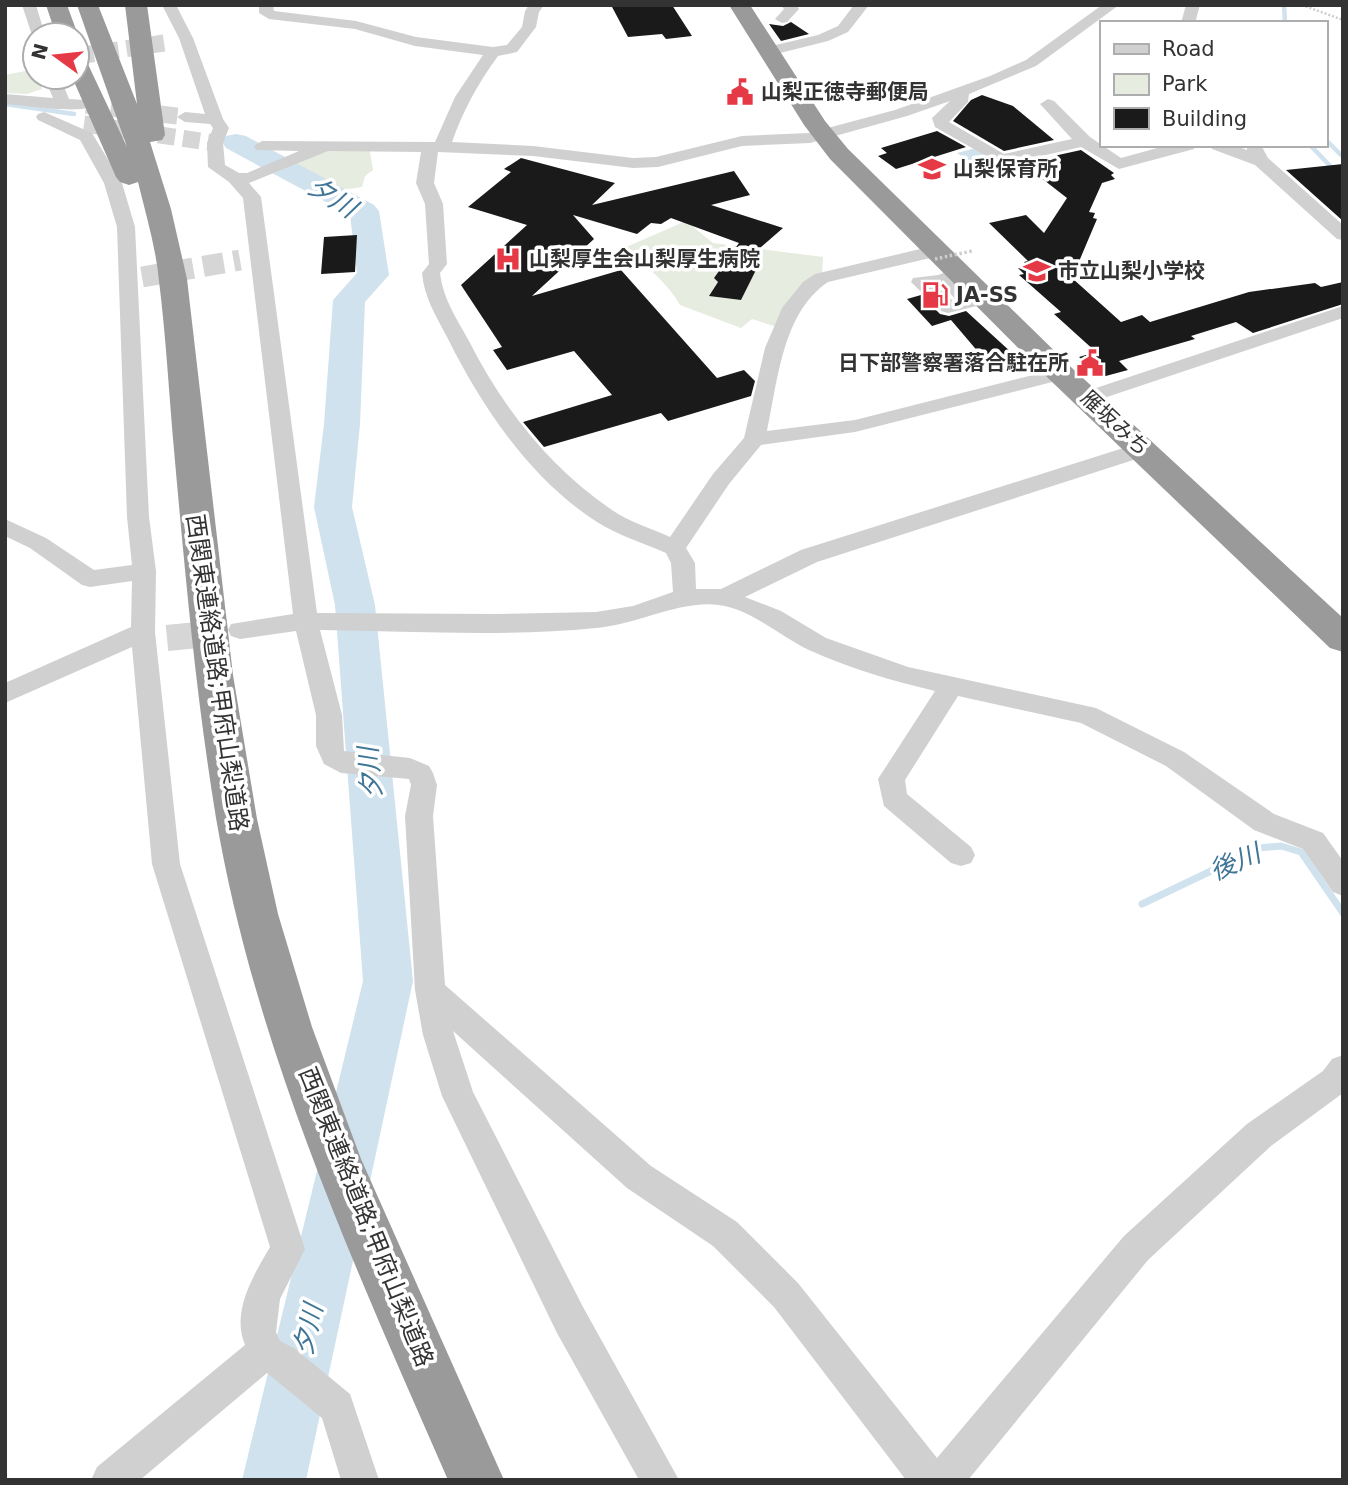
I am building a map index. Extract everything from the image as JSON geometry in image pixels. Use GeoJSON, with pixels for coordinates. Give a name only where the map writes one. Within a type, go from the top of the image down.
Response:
{"type":"FeatureCollection","features":[{"type":"Feature","properties":{"kind":"highway","name":"西関東連絡道路;甲府山梨道路"},"geometry":{"type":"LineString","coordinates":[[87,5],[142,151],[163,223],[173,279],[215,689],[235,821],[269,962],[322,1117],[384,1276],[476,1480]]}},
{"type":"Feature","properties":{"kind":"highway"},"geometry":{"type":"LineString","coordinates":[[136,5],[163,223]]}},
{"type":"Feature","properties":{"kind":"highway","name":"雁坂みち"},"geometry":{"type":"LineString","coordinates":[[739,5],[824,134],[848,163],[947,265],[971,301],[1088,397],[1343,639]]}},
{"type":"Feature","properties":{"kind":"highway"},"geometry":{"type":"LineString","coordinates":[[90,91],[147,217],[183,385]]}},
{"type":"Feature","properties":{"kind":"highway"},"geometry":{"type":"LineString","coordinates":[[429,1375],[498,1480]]}},
{"type":"Feature","properties":{"kind":"street"},"geometry":{"type":"LineString","coordinates":[[169,5],[217,130],[217,167],[235,178],[252,197],[250,258],[306,621],[329,715],[329,746],[333,757],[351,765],[395,766],[410,768],[419,773],[424,785],[419,816],[430,990],[438,1035],[458,1096],[570,1320],[660,1480]]}},
{"type":"Feature","properties":{"kind":"street"},"geometry":{"type":"LineString","coordinates":[[266,5],[264,10],[269,15],[356,25],[415,41],[494,52],[512,49],[529,27],[532,11],[537,5]]}},
{"type":"Feature","properties":{"kind":"street"},"geometry":{"type":"LineString","coordinates":[[768,51],[833,34],[843,29],[862,5]]}},
{"type":"Feature","properties":{"kind":"street"},"geometry":{"type":"LineString","coordinates":[[262,146],[436,147],[567,154],[633,163],[658,162],[689,152],[742,141],[810,138],[901,113],[1031,63],[1112,5]]}},
{"type":"Feature","properties":{"kind":"street"},"geometry":{"type":"LineString","coordinates":[[494,52],[458,102],[436,147],[425,183],[434,204],[438,264],[432,273],[433,292],[475,373],[523,443],[566,487],[606,517],[674,548],[682,563],[685,597]]}},
{"type":"Feature","properties":{"kind":"street"},"geometry":{"type":"LineString","coordinates":[[58,91],[64,105]]}},
{"type":"Feature","properties":{"kind":"street"},"geometry":{"type":"LineString","coordinates":[[960,91],[961,99],[940,118],[941,124],[1002,160],[1084,141]]}},
{"type":"Feature","properties":{"kind":"street"},"geometry":{"type":"LineString","coordinates":[[5,99],[86,105]]}},
{"type":"Feature","properties":{"kind":"street"},"geometry":{"type":"LineString","coordinates":[[1048,104],[1084,141],[1119,164],[1181,147]]}},
{"type":"Feature","properties":{"kind":"street"},"geometry":{"type":"LineString","coordinates":[[5,109],[84,124]]}},
{"type":"Feature","properties":{"kind":"street"},"geometry":{"type":"LineString","coordinates":[[44,117],[86,137],[113,183],[126,227],[135,278],[138,517],[151,637],[166,864],[288,1249],[268,1285],[259,1313],[258,1333],[267,1352],[337,1407],[360,1480]]}},
{"type":"Feature","properties":{"kind":"street"},"geometry":{"type":"LineString","coordinates":[[185,117],[217,130]]}},
{"type":"Feature","properties":{"kind":"street"},"geometry":{"type":"LineString","coordinates":[[235,178],[249,178],[326,146]]}},
{"type":"Feature","properties":{"kind":"street"},"geometry":{"type":"LineString","coordinates":[[1227,147],[1257,153],[1343,235]]}},
{"type":"Feature","properties":{"kind":"street"},"geometry":{"type":"LineString","coordinates":[[674,548],[721,479],[754,439],[775,348],[792,308],[810,286],[822,278],[947,265]]}},
{"type":"Feature","properties":{"kind":"street"},"geometry":{"type":"LineString","coordinates":[[947,265],[920,282],[948,307],[971,301]]}},
{"type":"Feature","properties":{"kind":"street"},"geometry":{"type":"LineString","coordinates":[[1088,397],[1343,312]]}},
{"type":"Feature","properties":{"kind":"street"},"geometry":{"type":"LineString","coordinates":[[754,439],[855,426],[1061,374]]}},
{"type":"Feature","properties":{"kind":"street"},"geometry":{"type":"LineString","coordinates":[[724,597],[809,556],[1144,449]]}},
{"type":"Feature","properties":{"kind":"street"},"geometry":{"type":"LineString","coordinates":[[5,526],[38,543],[90,579],[144,571]]}},
{"type":"Feature","properties":{"kind":"street"},"geometry":{"type":"LineString","coordinates":[[240,630],[306,621],[497,623],[596,620],[635,614],[685,597],[724,597],[772,617],[817,644],[905,675],[1087,715],[1164,753],[1264,822],[1313,841],[1343,884]]}},
{"type":"Feature","properties":{"kind":"street"},"geometry":{"type":"LineString","coordinates":[[5,694],[151,637]]}},
{"type":"Feature","properties":{"kind":"street"},"geometry":{"type":"LineString","coordinates":[[951,686],[891,779],[894,799],[961,855]]}},
{"type":"Feature","properties":{"kind":"street"},"geometry":{"type":"LineString","coordinates":[[430,990],[639,1177],[725,1234],[786,1295],[930,1480]]}},
{"type":"Feature","properties":{"kind":"street"},"geometry":{"type":"LineString","coordinates":[[943,1480],[1136,1248],[1259,1135],[1334,1081],[1343,1069]]}},
{"type":"Feature","properties":{"kind":"street"},"geometry":{"type":"LineString","coordinates":[[110,1480],[273,1357]]}},
{"type":"Feature","properties":{"kind":"path"},"geometry":{"type":"LineString","coordinates":[[1302,5],[1343,20]]}},
{"type":"Feature","properties":{"kind":"green space"},"geometry":{"type":"Polygon","coordinates":[[[21,72],[21,91],[36,91],[27,94],[5,93],[5,75],[21,72]]]}},
{"type":"Feature","properties":{"kind":"green space"},"geometry":{"type":"Polygon","coordinates":[[[326,146],[369,146],[373,170],[365,176],[362,187],[342,190],[292,161],[326,146]]]}},
{"type":"Feature","properties":{"kind":"green space"},"geometry":{"type":"Polygon","coordinates":[[[686,221],[713,243],[823,257],[822,278],[783,329],[752,319],[741,328],[680,305],[662,281],[624,248],[686,221]],[[724,264],[714,278],[719,279],[710,296],[741,300],[756,270],[724,264]]]}},
{"type":"Feature","properties":{"kind":"water"},"geometry":{"type":"Polygon","coordinates":[[[976,148],[1007,171],[993,176],[957,153],[976,148]]]}},
{"type":"Feature","properties":{"kind":"building"},"geometry":{"type":"Polygon","coordinates":[[[611,5],[672,5],[692,36],[666,39],[662,34],[628,37],[611,5]]]}},
{"type":"Feature","properties":{"kind":"building"},"geometry":{"type":"Polygon","coordinates":[[[791,22],[809,34],[781,41],[769,24],[783,26],[791,22]]]}},
{"type":"Feature","properties":{"kind":"building"},"geometry":{"type":"Polygon","coordinates":[[[982,95],[1013,106],[1054,140],[1004,151],[953,121],[971,100],[982,95]]]}},
{"type":"Feature","properties":{"kind":"building"},"geometry":{"type":"Polygon","coordinates":[[[937,131],[966,147],[896,169],[878,156],[887,153],[881,148],[937,131]]]}},
{"type":"Feature","properties":{"kind":"building"},"geometry":{"type":"Polygon","coordinates":[[[1081,150],[1114,173],[1111,175],[1115,179],[1102,183],[1089,212],[1095,213],[1093,218],[1097,219],[1072,278],[1121,322],[1142,315],[1150,322],[1249,292],[1315,283],[1321,287],[1343,282],[1343,304],[1253,333],[1236,322],[1191,336],[1195,339],[1119,361],[1128,370],[1102,377],[1079,357],[1096,352],[1054,314],[1061,312],[1019,275],[1024,274],[1018,268],[1028,266],[1024,262],[1028,261],[989,223],[1026,215],[1044,233],[1067,198],[1022,163],[1081,150]]]}},
{"type":"Feature","properties":{"kind":"building"},"geometry":{"type":"Polygon","coordinates":[[[521,158],[615,183],[592,205],[734,171],[750,195],[711,205],[783,228],[738,267],[756,270],[741,300],[709,296],[718,282],[714,278],[739,243],[671,218],[661,224],[651,223],[637,234],[573,215],[594,239],[532,296],[621,270],[717,378],[744,370],[755,381],[751,396],[668,421],[661,413],[544,447],[523,422],[612,395],[574,351],[507,370],[493,350],[502,347],[461,285],[527,225],[468,207],[511,172],[504,169],[521,158]]]}},
{"type":"Feature","properties":{"kind":"building"},"geometry":{"type":"Polygon","coordinates":[[[1343,164],[1343,221],[1286,170],[1343,164]]]}},
{"type":"Feature","properties":{"kind":"building"},"geometry":{"type":"Polygon","coordinates":[[[357,235],[355,272],[321,274],[324,237],[357,235]]]}},
{"type":"Feature","properties":{"kind":"building"},"geometry":{"type":"Polygon","coordinates":[[[921,295],[940,314],[949,316],[966,311],[1025,365],[997,374],[951,320],[932,326],[907,299],[921,295]]]}},
{"type":"Feature","properties":{"kind":"waterway"},"geometry":{"type":"LineString","coordinates":[[1284,5],[1285,21]]}},
{"type":"Feature","properties":{"kind":"waterway","name":"夕川"},"geometry":{"type":"LineString","coordinates":[[5,104],[74,114]]}},
{"type":"Feature","properties":{"kind":"waterway"},"geometry":{"type":"LineString","coordinates":[[1327,141],[1341,155]]}},
{"type":"Feature","properties":{"kind":"waterway","name":"夕川"},"geometry":{"type":"LineString","coordinates":[[236,142],[364,211],[373,275],[349,300],[342,424],[333,507],[355,605],[388,981],[274,1480]]}},
{"type":"Feature","properties":{"kind":"waterway"},"geometry":{"type":"LineString","coordinates":[[1312,147],[1334,170]]}},
{"type":"Feature","properties":{"kind":"waterway","name":"後川"},"geometry":{"type":"LineString","coordinates":[[1142,904],[1259,848],[1281,846],[1301,852],[1343,913]]}},
{"type":"Feature","properties":{"kind":"tunnel"},"geometry":{"type":"LineString","coordinates":[[91,54],[164,43]]}},
{"type":"Feature","properties":{"kind":"tunnel"},"geometry":{"type":"LineString","coordinates":[[86,105],[185,117]]}},
{"type":"Feature","properties":{"kind":"tunnel"},"geometry":{"type":"LineString","coordinates":[[84,124],[215,143]]}},
{"type":"Feature","properties":{"kind":"tunnel"},"geometry":{"type":"LineString","coordinates":[[142,277],[240,260]]}},
{"type":"Feature","properties":{"kind":"tunnel"},"geometry":{"type":"LineString","coordinates":[[167,638],[228,632]]}},
{"type":"Feature","properties":{"kind":"place","name":"山梨正徳寺郵便局"},"geometry":{"type":"Point","coordinates":[740,92]}},
{"type":"Feature","properties":{"kind":"place","name":"山梨保育所"},"geometry":{"type":"Point","coordinates":[932,169]}},
{"type":"Feature","properties":{"kind":"place","name":"山梨厚生会山梨厚生病院"},"geometry":{"type":"Point","coordinates":[508,259]}},
{"type":"Feature","properties":{"kind":"place","name":"市立山梨小学校"},"geometry":{"type":"Point","coordinates":[1037,271]}},
{"type":"Feature","properties":{"kind":"place","name":"JA-SS"},"geometry":{"type":"Point","coordinates":[935,295]}},
{"type":"Feature","properties":{"kind":"place","name":"日下部警察署落合駐在所"},"geometry":{"type":"Point","coordinates":[1090,363]}}]}
